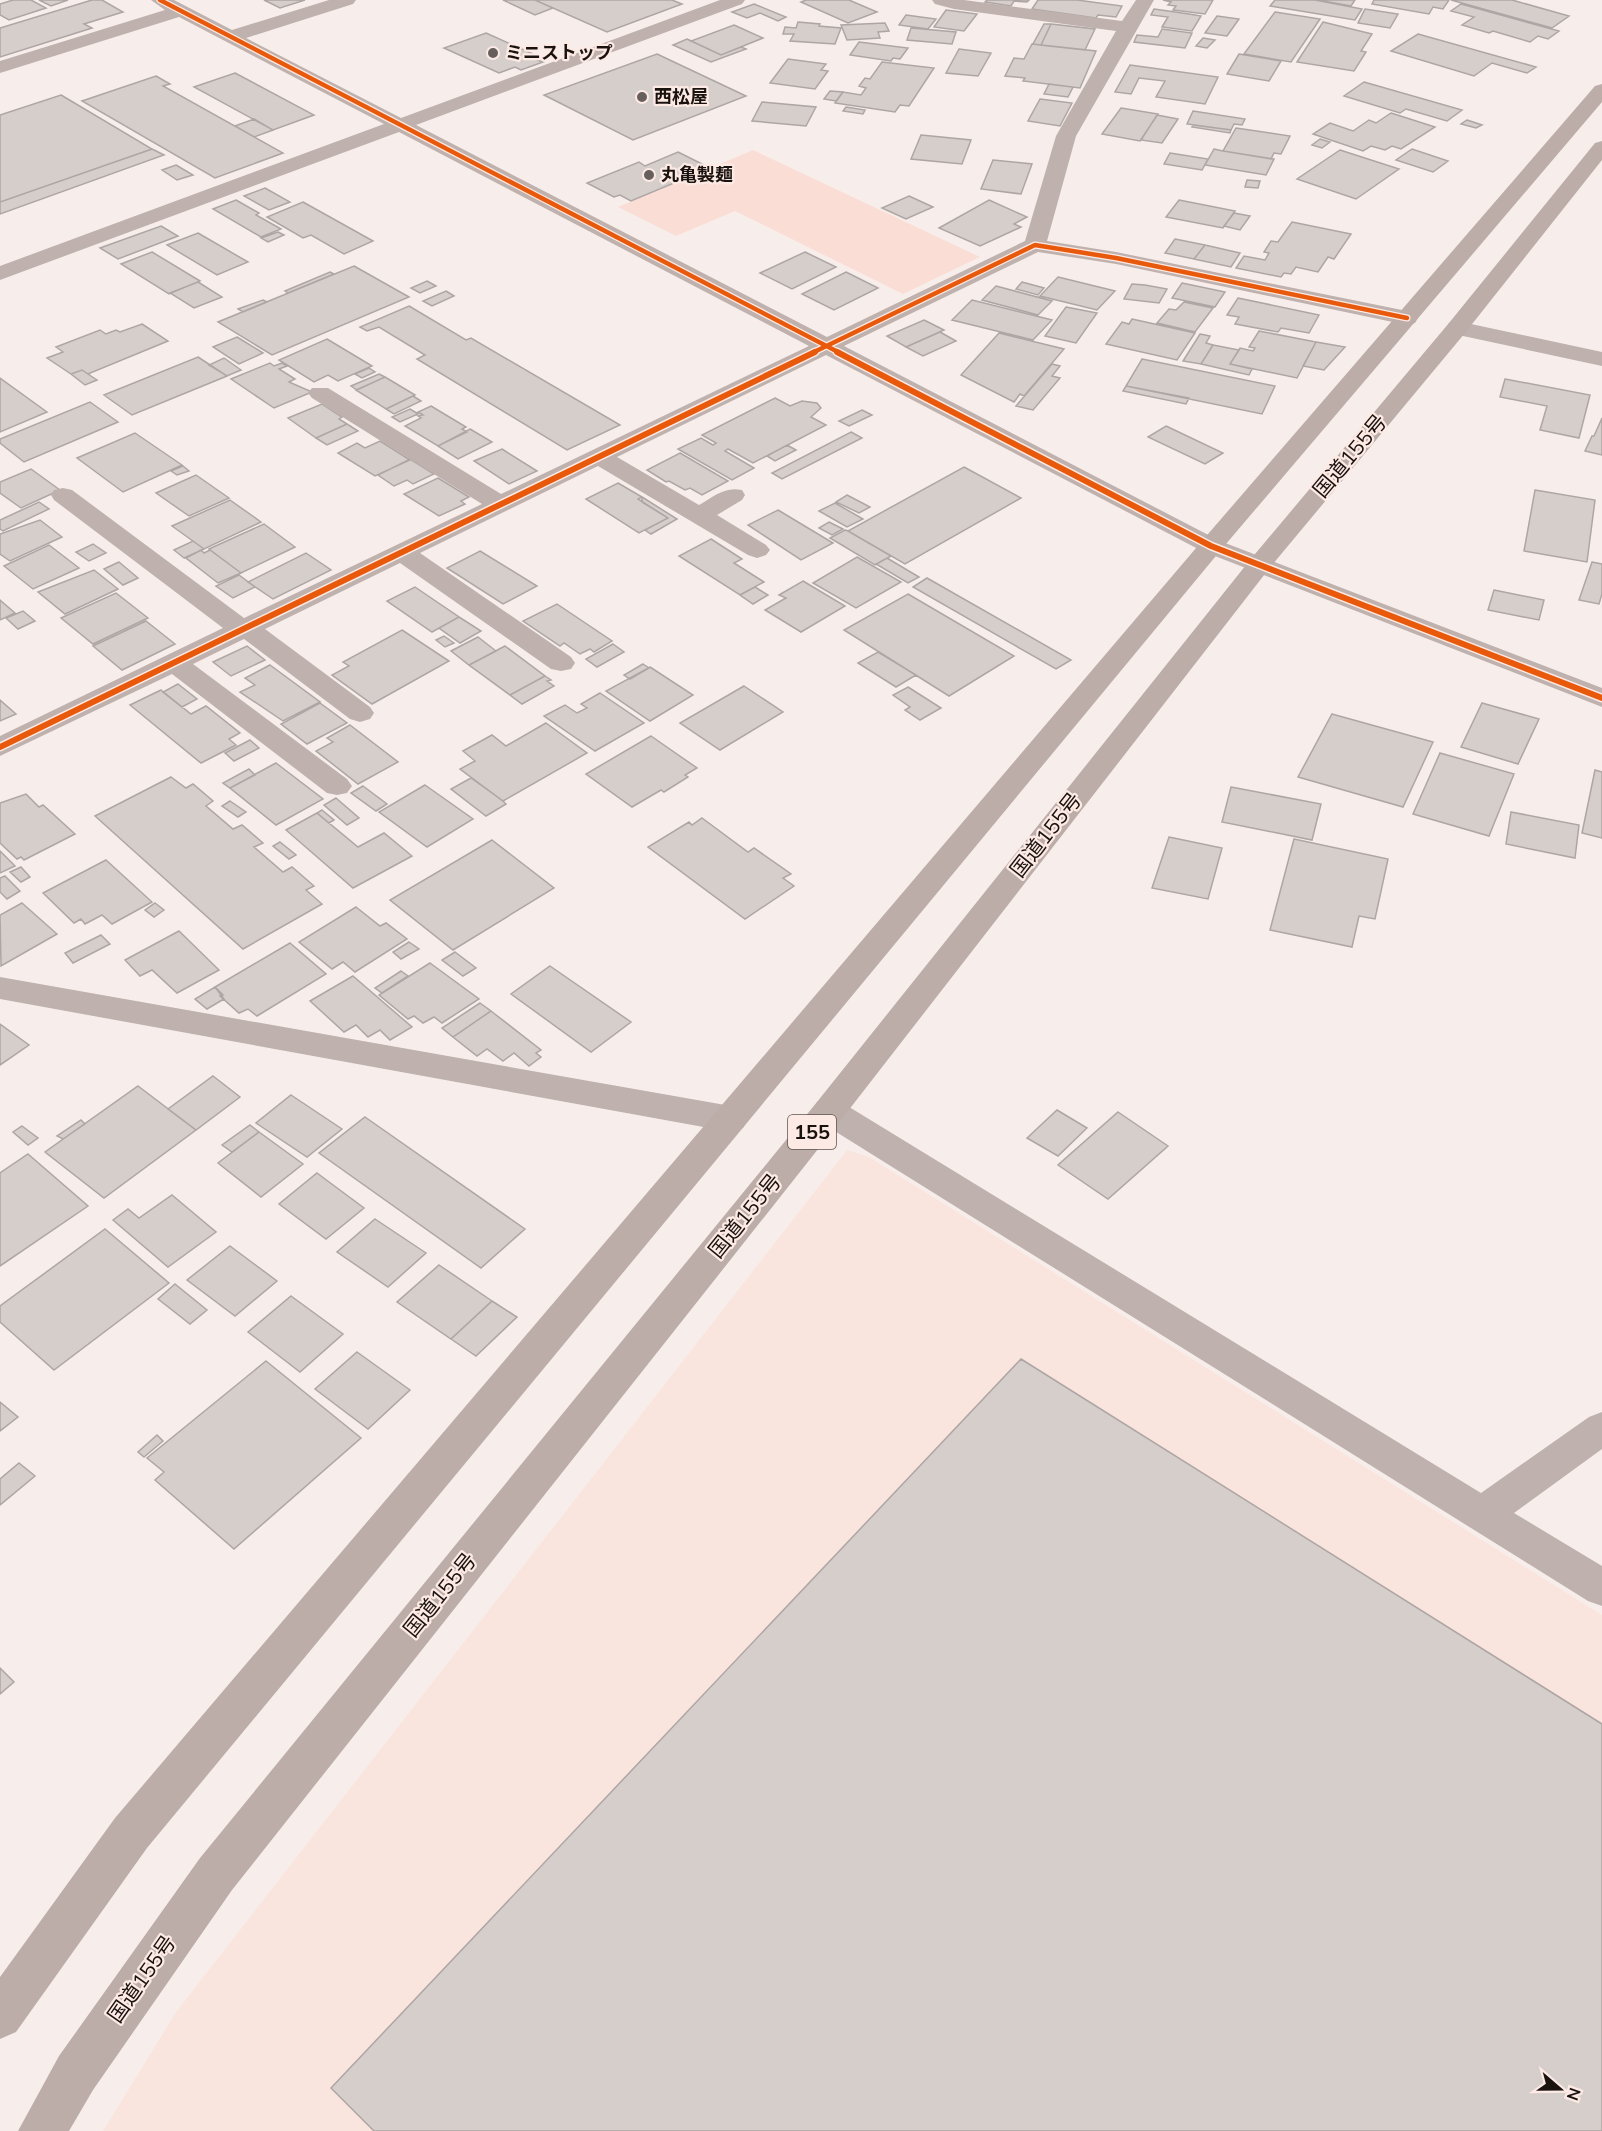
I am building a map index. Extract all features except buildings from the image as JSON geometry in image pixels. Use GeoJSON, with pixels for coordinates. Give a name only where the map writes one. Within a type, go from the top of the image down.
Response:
{"type":"FeatureCollection","features":[{"type":"Feature","properties":{"kind":"highway"},"geometry":{"type":"LineString","coordinates":[[0,2016],[131,1833],[1211,546],[1602,90]]}},
{"type":"Feature","properties":{"kind":"highway","name":"国道155号"},"geometry":{"type":"LineString","coordinates":[[42,2131],[75,2073],[216,1874],[829,1111],[1259,565],[1457,328],[1602,147]]}},
{"type":"Feature","properties":{"kind":"street"},"geometry":{"type":"LineString","coordinates":[[229,37],[347,0]]}},
{"type":"Feature","properties":{"kind":"street"},"geometry":{"type":"LineString","coordinates":[[0,273],[736,0]]}},
{"type":"Feature","properties":{"kind":"street"},"geometry":{"type":"LineString","coordinates":[[941,0],[954,4],[1127,27]]}},
{"type":"Feature","properties":{"kind":"street"},"geometry":{"type":"LineString","coordinates":[[1035,245],[1066,136],[1127,27],[1145,0]]}},
{"type":"Feature","properties":{"kind":"street"},"geometry":{"type":"LineString","coordinates":[[0,67],[170,5],[1211,546],[1600,693]]}},
{"type":"Feature","properties":{"kind":"street"},"geometry":{"type":"LineString","coordinates":[[0,747],[1035,245],[1116,258],[1407,318]]}},
{"type":"Feature","properties":{"kind":"street"},"geometry":{"type":"LineString","coordinates":[[1457,328],[1602,359]]}},
{"type":"Feature","properties":{"kind":"street"},"geometry":{"type":"LineString","coordinates":[[320,393],[501,505]]}},
{"type":"Feature","properties":{"kind":"street"},"geometry":{"type":"LineString","coordinates":[[600,457],[757,550]]}},
{"type":"Feature","properties":{"kind":"street"},"geometry":{"type":"LineString","coordinates":[[63,495],[360,713]]}},
{"type":"Feature","properties":{"kind":"street"},"geometry":{"type":"LineString","coordinates":[[698,516],[733,495]]}},
{"type":"Feature","properties":{"kind":"street"},"geometry":{"type":"LineString","coordinates":[[402,553],[561,663]]}},
{"type":"Feature","properties":{"kind":"street"},"geometry":{"type":"LineString","coordinates":[[175,663],[337,786]]}},
{"type":"Feature","properties":{"kind":"street"},"geometry":{"type":"LineString","coordinates":[[0,988],[731,1119]]}},
{"type":"Feature","properties":{"kind":"street"},"geometry":{"type":"LineString","coordinates":[[829,1111],[1602,1588]]}},
{"type":"Feature","properties":{"kind":"street"},"geometry":{"type":"LineString","coordinates":[[1482,1514],[1602,1428]]}},
{"type":"Feature","properties":{"kind":"shaded area"},"geometry":{"type":"Polygon","coordinates":[[[753,150],[980,257],[903,294],[735,211],[676,236],[618,207],[753,150]]]}},
{"type":"Feature","properties":{"kind":"shaded area"},"geometry":{"type":"Polygon","coordinates":[[[847,1150],[869,1157],[1602,1615],[1602,2131],[103,2131],[176,2012],[847,1150]]]}},
{"type":"Feature","properties":{"kind":"cycle path"},"geometry":{"type":"LineString","coordinates":[[160,0],[1211,546],[1602,698]]}},
{"type":"Feature","properties":{"kind":"cycle path"},"geometry":{"type":"LineString","coordinates":[[0,747],[1035,245],[1116,258],[1407,318]]}},
{"type":"Feature","properties":{"kind":"place","name":"ミニストップ"},"geometry":{"type":"Point","coordinates":[493,53]}},
{"type":"Feature","properties":{"kind":"place","name":"西松屋"},"geometry":{"type":"Point","coordinates":[642,97]}},
{"type":"Feature","properties":{"kind":"place","name":"丸亀製麺"},"geometry":{"type":"Point","coordinates":[649,175]}}]}
